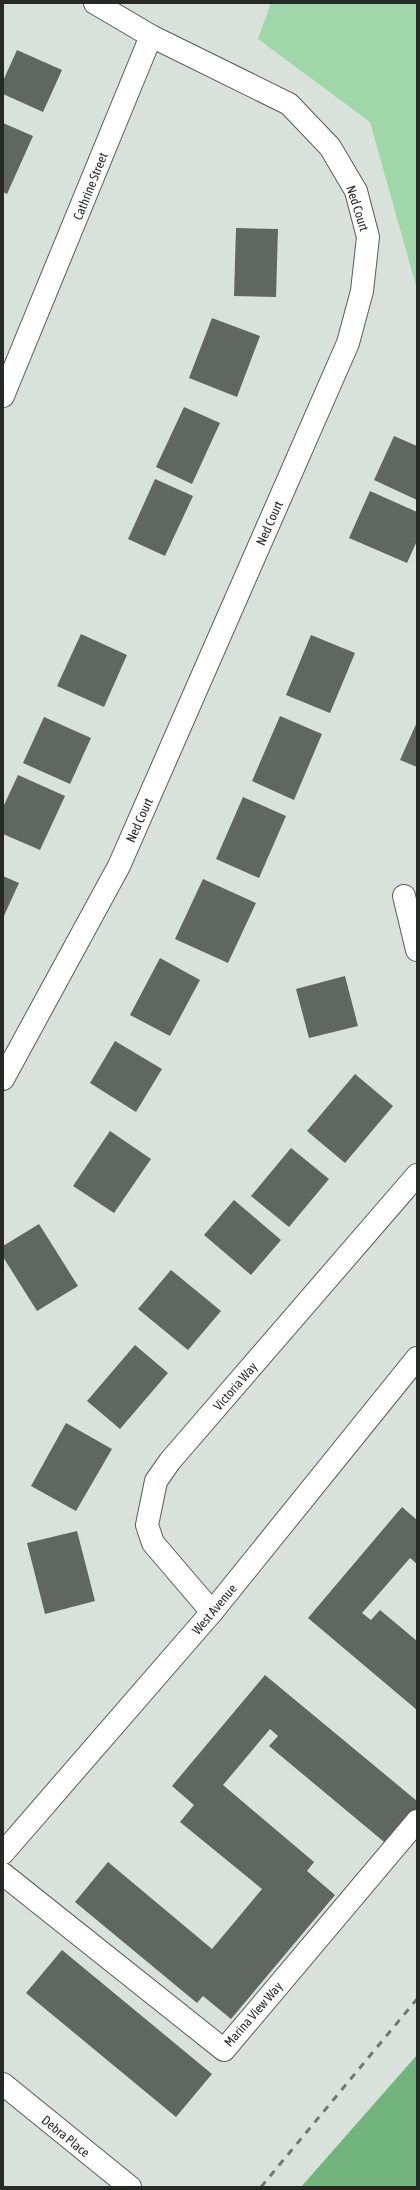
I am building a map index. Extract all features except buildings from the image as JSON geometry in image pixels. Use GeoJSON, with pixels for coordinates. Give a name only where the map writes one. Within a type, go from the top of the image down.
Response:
{"type":"FeatureCollection","features":[{"type":"Feature","properties":{"kind":"street"},"geometry":{"type":"LineString","coordinates":[[95,3],[151,36]]}},
{"type":"Feature","properties":{"kind":"street","name":"Cathrine Street"},"geometry":{"type":"LineString","coordinates":[[3,396],[151,36]]}},
{"type":"Feature","properties":{"kind":"street","name":"Ned Court"},"geometry":{"type":"LineString","coordinates":[[3,1079],[119,866],[348,343],[362,292],[368,237],[356,191],[330,146],[289,104],[151,36]]}},
{"type":"Feature","properties":{"kind":"street"},"geometry":{"type":"LineString","coordinates":[[404,896],[417,950]]}},
{"type":"Feature","properties":{"kind":"street","name":"Victoria Way"},"geometry":{"type":"LineString","coordinates":[[212,1612],[153,1543],[147,1525],[150,1504],[156,1481],[170,1461],[417,1175]]}},
{"type":"Feature","properties":{"kind":"street","name":"West Avenue"},"geometry":{"type":"LineString","coordinates":[[3,1853],[212,1612],[417,1358]]}},
{"type":"Feature","properties":{"kind":"street","name":"Marina View Way"},"geometry":{"type":"LineString","coordinates":[[3,1874],[224,2050],[417,1820]]}},
{"type":"Feature","properties":{"kind":"street","name":"Debra Place"},"geometry":{"type":"LineString","coordinates":[[3,2084],[130,2187]]}},
{"type":"Feature","properties":{"kind":"green space"},"geometry":{"type":"Polygon","coordinates":[[[271,3],[417,3],[417,289],[370,122],[258,39],[271,3]]]}},
{"type":"Feature","properties":{"kind":"green space"},"geometry":{"type":"Polygon","coordinates":[[[417,2055],[417,2187],[301,2187],[417,2055]]]}},
{"type":"Feature","properties":{"kind":"railway"},"geometry":{"type":"LineString","coordinates":[[261,2187],[417,1999]]}}]}
